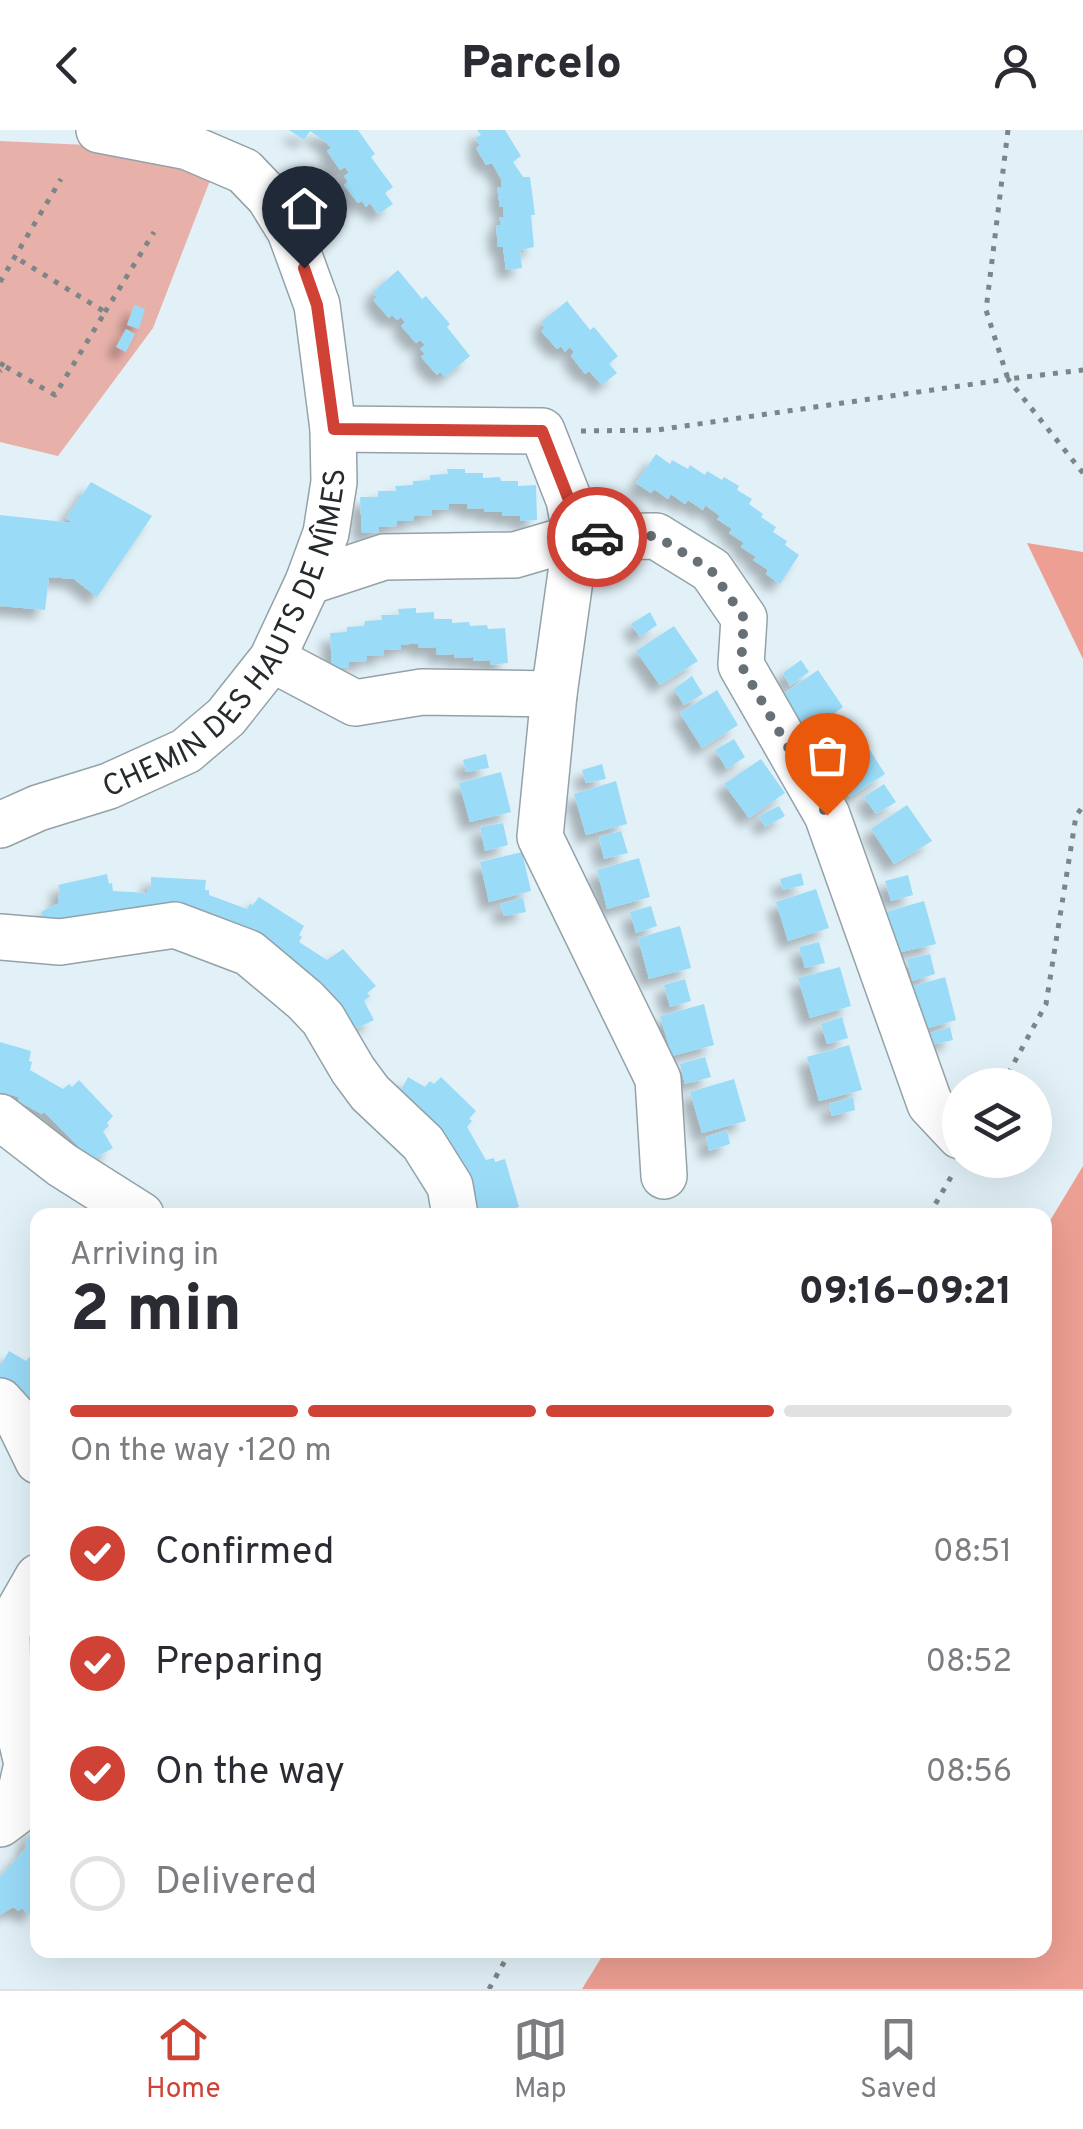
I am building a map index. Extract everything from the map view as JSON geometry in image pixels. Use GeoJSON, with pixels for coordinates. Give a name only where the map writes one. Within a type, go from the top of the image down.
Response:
{"type":"FeatureCollection","features":[{"type":"Feature","properties":{"kind":"street","name":"CHEMIN DES HAUTS DE NÎMES"},"geometry":{"type":"LineString","coordinates":[[0,826],[38,808],[109,786],[186,751],[226,717],[272,659],[308,582],[326,533],[334,482],[334,429],[317,305],[290,230],[269,197],[244,172],[191,138],[99,130]]}},
{"type":"Feature","properties":{"kind":"street"},"geometry":{"type":"LineString","coordinates":[[334,429],[542,431],[569,500],[576,537],[554,694],[540,837],[658,1078],[664,1176]]}},
{"type":"Feature","properties":{"kind":"street"},"geometry":{"type":"LineString","coordinates":[[308,582],[384,557],[516,555],[576,537],[656,536],[711,570],[744,618],[741,665],[827,815],[930,1104],[942,1117]]}},
{"type":"Feature","properties":{"kind":"street"},"geometry":{"type":"LineString","coordinates":[[272,659],[355,703],[422,692],[554,694]]}},
{"type":"Feature","properties":{"kind":"street"},"geometry":{"type":"LineString","coordinates":[[0,936],[60,942],[175,924],[249,953],[323,1018],[370,1092],[423,1143],[450,1186],[454,1208]]}},
{"type":"Feature","properties":{"kind":"street"},"geometry":{"type":"LineString","coordinates":[[0,1118],[62,1165],[130,1208]]}},
{"type":"Feature","properties":{"kind":"street"},"geometry":{"type":"LineString","coordinates":[[0,1401],[18,1422],[30,1445]]}},
{"type":"Feature","properties":{"kind":"street"},"geometry":{"type":"LineString","coordinates":[[0,1824],[16,1812],[26,1764],[8,1682],[7,1630],[30,1591]]}},
{"type":"Feature","properties":{"kind":"path"},"geometry":{"type":"LineString","coordinates":[[1008,130],[986,310],[1008,378],[1083,473]]}},
{"type":"Feature","properties":{"kind":"path"},"geometry":{"type":"LineString","coordinates":[[0,282],[61,179]]}},
{"type":"Feature","properties":{"kind":"path"},"geometry":{"type":"LineString","coordinates":[[2,367],[55,394],[154,232]]}},
{"type":"Feature","properties":{"kind":"path"},"geometry":{"type":"LineString","coordinates":[[15,256],[105,312]]}},
{"type":"Feature","properties":{"kind":"path"},"geometry":{"type":"LineString","coordinates":[[542,431],[657,430],[1083,370]]}},
{"type":"Feature","properties":{"kind":"path"},"geometry":{"type":"LineString","coordinates":[[1011,1068],[1046,1004],[1076,816],[1083,806]]}},
{"type":"Feature","properties":{"kind":"path"},"geometry":{"type":"LineString","coordinates":[[933,1208],[950,1178]]}},
{"type":"Feature","properties":{"kind":"path"},"geometry":{"type":"LineString","coordinates":[[489,1989],[506,1958]]}},
{"type":"Feature","properties":{"kind":"shaded area"},"geometry":{"type":"Polygon","coordinates":[[[0,141],[87,145],[211,178],[153,328],[58,456],[0,442],[0,141]]]}},
{"type":"Feature","properties":{"kind":"shaded area"},"geometry":{"type":"Polygon","coordinates":[[[1027,543],[1083,552],[1083,659],[1027,543]]]}},
{"type":"Feature","properties":{"kind":"shaded area"},"geometry":{"type":"Polygon","coordinates":[[[1083,1166],[1083,1989],[582,1989],[601,1958],[1052,1958],[1052,1217],[1083,1166]]]}},
{"type":"Feature","properties":{"kind":"building"},"geometry":{"type":"Polygon","coordinates":[[[289,130],[358,130],[375,154],[371,157],[393,187],[385,193],[393,204],[378,214],[370,203],[366,207],[362,201],[358,203],[344,185],[348,182],[344,176],[349,173],[345,167],[340,170],[327,151],[331,148],[327,143],[310,131],[304,140],[289,130]]]}},
{"type":"Feature","properties":{"kind":"building"},"geometry":{"type":"Polygon","coordinates":[[[477,130],[505,130],[521,156],[513,162],[523,177],[530,177],[534,247],[520,250],[522,268],[506,270],[503,247],[498,247],[496,225],[501,225],[499,217],[504,217],[497,187],[501,188],[501,179],[492,163],[486,165],[476,148],[480,145],[475,138],[481,135],[477,130]]]}},
{"type":"Feature","properties":{"kind":"building"},"geometry":{"type":"Polygon","coordinates":[[[398,270],[450,324],[447,327],[470,356],[445,377],[440,372],[437,375],[421,357],[425,354],[420,349],[425,345],[420,340],[416,343],[401,326],[405,322],[401,317],[389,318],[373,300],[377,297],[373,292],[398,270]]]}},
{"type":"Feature","properties":{"kind":"building"},"geometry":{"type":"Polygon","coordinates":[[[567,301],[618,356],[609,364],[617,373],[602,385],[589,371],[585,374],[571,356],[574,352],[570,347],[565,352],[561,346],[557,349],[541,331],[545,328],[541,322],[567,301]]]}},
{"type":"Feature","properties":{"kind":"building"},"geometry":{"type":"Polygon","coordinates":[[[134,305],[145,309],[139,329],[127,325],[134,305]]]}},
{"type":"Feature","properties":{"kind":"building"},"geometry":{"type":"Polygon","coordinates":[[[126,329],[135,334],[126,352],[116,347],[126,329]]]}},
{"type":"Feature","properties":{"kind":"building"},"geometry":{"type":"Polygon","coordinates":[[[656,454],[670,464],[672,460],[705,475],[707,471],[722,480],[724,477],[752,499],[749,504],[776,527],[773,532],[799,555],[780,584],[753,560],[756,557],[741,547],[744,543],[729,533],[732,529],[717,519],[720,516],[705,505],[703,510],[671,494],[668,499],[636,483],[656,454]]]}},
{"type":"Feature","properties":{"kind":"building"},"geometry":{"type":"Polygon","coordinates":[[[447,469],[518,481],[518,486],[536,485],[537,520],[520,521],[520,516],[449,504],[449,509],[432,510],[432,515],[414,516],[414,521],[397,521],[397,526],[362,533],[360,497],[378,497],[378,491],[396,491],[395,486],[448,474],[447,469]]]}},
{"type":"Feature","properties":{"kind":"building"},"geometry":{"type":"Polygon","coordinates":[[[91,482],[152,516],[97,597],[74,579],[49,577],[45,610],[0,606],[0,515],[73,523],[66,518],[91,482]]]}},
{"type":"Feature","properties":{"kind":"building"},"geometry":{"type":"Polygon","coordinates":[[[416,608],[416,613],[434,612],[434,619],[487,625],[488,629],[505,628],[508,663],[491,665],[490,660],[437,655],[436,647],[419,648],[418,643],[384,650],[384,656],[367,656],[366,661],[349,662],[349,667],[332,668],[330,633],[347,632],[347,627],[364,626],[365,621],[382,620],[381,615],[399,615],[398,609],[416,608]]]}},
{"type":"Feature","properties":{"kind":"building"},"geometry":{"type":"Polygon","coordinates":[[[650,612],[657,625],[640,637],[631,624],[650,612]]]}},
{"type":"Feature","properties":{"kind":"building"},"geometry":{"type":"Polygon","coordinates":[[[674,626],[698,661],[660,685],[636,651],[674,626]]]}},
{"type":"Feature","properties":{"kind":"building"},"geometry":{"type":"Polygon","coordinates":[[[801,660],[809,672],[790,686],[783,673],[801,660]]]}},
{"type":"Feature","properties":{"kind":"building"},"geometry":{"type":"Polygon","coordinates":[[[818,670],[843,707],[806,733],[782,695],[818,670]]]}},
{"type":"Feature","properties":{"kind":"building"},"geometry":{"type":"Polygon","coordinates":[[[692,676],[703,694],[684,705],[674,689],[692,676]]]}},
{"type":"Feature","properties":{"kind":"building"},"geometry":{"type":"Polygon","coordinates":[[[717,690],[738,725],[702,748],[680,713],[717,690]]]}},
{"type":"Feature","properties":{"kind":"building"},"geometry":{"type":"Polygon","coordinates":[[[841,720],[852,737],[833,750],[822,732],[841,720]]]}},
{"type":"Feature","properties":{"kind":"building"},"geometry":{"type":"Polygon","coordinates":[[[734,739],[745,757],[727,769],[715,750],[734,739]]]}},
{"type":"Feature","properties":{"kind":"building"},"geometry":{"type":"Polygon","coordinates":[[[863,739],[885,774],[850,797],[827,763],[863,739]]]}},
{"type":"Feature","properties":{"kind":"building"},"geometry":{"type":"Polygon","coordinates":[[[486,754],[489,768],[466,772],[463,760],[486,754]]]}},
{"type":"Feature","properties":{"kind":"building"},"geometry":{"type":"Polygon","coordinates":[[[761,759],[785,793],[749,818],[724,784],[761,759]]]}},
{"type":"Feature","properties":{"kind":"building"},"geometry":{"type":"Polygon","coordinates":[[[602,764],[606,779],[586,783],[582,770],[602,764]]]}},
{"type":"Feature","properties":{"kind":"building"},"geometry":{"type":"Polygon","coordinates":[[[501,772],[511,812],[470,822],[459,783],[501,772]]]}},
{"type":"Feature","properties":{"kind":"building"},"geometry":{"type":"Polygon","coordinates":[[[616,781],[627,824],[586,835],[574,794],[616,781]]]}},
{"type":"Feature","properties":{"kind":"building"},"geometry":{"type":"Polygon","coordinates":[[[884,784],[896,802],[876,814],[864,797],[884,784]]]}},
{"type":"Feature","properties":{"kind":"building"},"geometry":{"type":"Polygon","coordinates":[[[907,805],[932,841],[894,864],[871,829],[907,805]]]}},
{"type":"Feature","properties":{"kind":"building"},"geometry":{"type":"Polygon","coordinates":[[[779,806],[785,816],[765,827],[759,816],[779,806]]]}},
{"type":"Feature","properties":{"kind":"building"},"geometry":{"type":"Polygon","coordinates":[[[503,823],[508,845],[485,851],[480,827],[503,823]]]}},
{"type":"Feature","properties":{"kind":"building"},"geometry":{"type":"Polygon","coordinates":[[[621,831],[628,853],[604,859],[599,837],[621,831]]]}},
{"type":"Feature","properties":{"kind":"building"},"geometry":{"type":"Polygon","coordinates":[[[522,852],[531,891],[489,902],[480,862],[522,852]]]}},
{"type":"Feature","properties":{"kind":"building"},"geometry":{"type":"Polygon","coordinates":[[[639,858],[650,897],[607,909],[597,870],[639,858]]]}},
{"type":"Feature","properties":{"kind":"building"},"geometry":{"type":"Polygon","coordinates":[[[801,873],[804,885],[783,890],[780,879],[801,873]]]}},
{"type":"Feature","properties":{"kind":"building"},"geometry":{"type":"Polygon","coordinates":[[[107,874],[113,891],[147,893],[151,877],[206,880],[209,895],[247,909],[259,897],[304,926],[299,942],[327,960],[343,949],[376,986],[364,1001],[374,1020],[345,1034],[235,930],[56,941],[41,912],[59,903],[58,885],[107,874]]]}},
{"type":"Feature","properties":{"kind":"building"},"geometry":{"type":"Polygon","coordinates":[[[908,875],[913,895],[891,901],[885,881],[908,875]]]}},
{"type":"Feature","properties":{"kind":"building"},"geometry":{"type":"Polygon","coordinates":[[[816,889],[829,928],[788,941],[776,902],[816,889]]]}},
{"type":"Feature","properties":{"kind":"building"},"geometry":{"type":"Polygon","coordinates":[[[523,898],[526,912],[504,916],[500,904],[523,898]]]}},
{"type":"Feature","properties":{"kind":"building"},"geometry":{"type":"Polygon","coordinates":[[[924,901],[936,944],[893,954],[882,913],[924,901]]]}},
{"type":"Feature","properties":{"kind":"building"},"geometry":{"type":"Polygon","coordinates":[[[651,906],[657,926],[636,933],[630,912],[651,906]]]}},
{"type":"Feature","properties":{"kind":"building"},"geometry":{"type":"Polygon","coordinates":[[[680,926],[691,968],[649,979],[638,938],[680,926]]]}},
{"type":"Feature","properties":{"kind":"building"},"geometry":{"type":"Polygon","coordinates":[[[819,942],[825,963],[805,968],[799,947],[819,942]]]}},
{"type":"Feature","properties":{"kind":"building"},"geometry":{"type":"Polygon","coordinates":[[[930,954],[935,974],[912,981],[907,959],[930,954]]]}},
{"type":"Feature","properties":{"kind":"building"},"geometry":{"type":"Polygon","coordinates":[[[840,967],[851,1006],[810,1018],[798,978],[840,967]]]}},
{"type":"Feature","properties":{"kind":"building"},"geometry":{"type":"Polygon","coordinates":[[[945,977],[956,1020],[915,1032],[903,989],[945,977]]]}},
{"type":"Feature","properties":{"kind":"building"},"geometry":{"type":"Polygon","coordinates":[[[685,979],[691,1001],[670,1007],[664,985],[685,979]]]}},
{"type":"Feature","properties":{"kind":"building"},"geometry":{"type":"Polygon","coordinates":[[[704,1004],[714,1045],[672,1056],[660,1016],[704,1004]]]}},
{"type":"Feature","properties":{"kind":"building"},"geometry":{"type":"Polygon","coordinates":[[[842,1017],[848,1038],[827,1044],[821,1024],[842,1017]]]}},
{"type":"Feature","properties":{"kind":"building"},"geometry":{"type":"Polygon","coordinates":[[[950,1027],[953,1040],[931,1045],[928,1034],[950,1027]]]}},
{"type":"Feature","properties":{"kind":"building"},"geometry":{"type":"Polygon","coordinates":[[[0,1042],[31,1051],[30,1070],[63,1089],[79,1080],[113,1116],[103,1131],[113,1148],[84,1164],[75,1154],[81,1149],[44,1112],[18,1101],[19,1097],[0,1092],[0,1042]]]}},
{"type":"Feature","properties":{"kind":"building"},"geometry":{"type":"Polygon","coordinates":[[[849,1045],[862,1090],[819,1101],[807,1057],[849,1045]]]}},
{"type":"Feature","properties":{"kind":"building"},"geometry":{"type":"Polygon","coordinates":[[[705,1057],[711,1077],[685,1084],[680,1064],[705,1057]]]}},
{"type":"Feature","properties":{"kind":"building"},"geometry":{"type":"Polygon","coordinates":[[[408,1077],[425,1087],[441,1077],[476,1111],[467,1127],[486,1160],[505,1159],[519,1207],[466,1208],[392,1106],[408,1077]]]}},
{"type":"Feature","properties":{"kind":"building"},"geometry":{"type":"Polygon","coordinates":[[[734,1079],[746,1121],[702,1133],[690,1092],[734,1079]]]}},
{"type":"Feature","properties":{"kind":"building"},"geometry":{"type":"Polygon","coordinates":[[[853,1097],[855,1110],[832,1116],[829,1104],[853,1097]]]}},
{"type":"Feature","properties":{"kind":"building"},"geometry":{"type":"Polygon","coordinates":[[[727,1130],[730,1144],[709,1151],[706,1137],[727,1130]]]}},
{"type":"Feature","properties":{"kind":"building"},"geometry":{"type":"Polygon","coordinates":[[[9,1351],[26,1361],[30,1356],[30,1410],[0,1391],[0,1366],[9,1351]]]}},
{"type":"Feature","properties":{"kind":"building"},"geometry":{"type":"Polygon","coordinates":[[[30,1834],[30,1914],[13,1907],[0,1915],[0,1877],[28,1846],[25,1844],[30,1834]]]}},
{"type":"Feature","properties":{"kind":"way so far"},"geometry":{"type":"LineString","coordinates":[[597,537],[656,536],[711,570],[744,618],[741,665],[827,815]]}},
{"type":"Feature","properties":{"kind":"route"},"geometry":{"type":"LineString","coordinates":[[304,268],[317,305],[334,429],[542,431],[569,500],[576,537],[597,537]]}}]}
